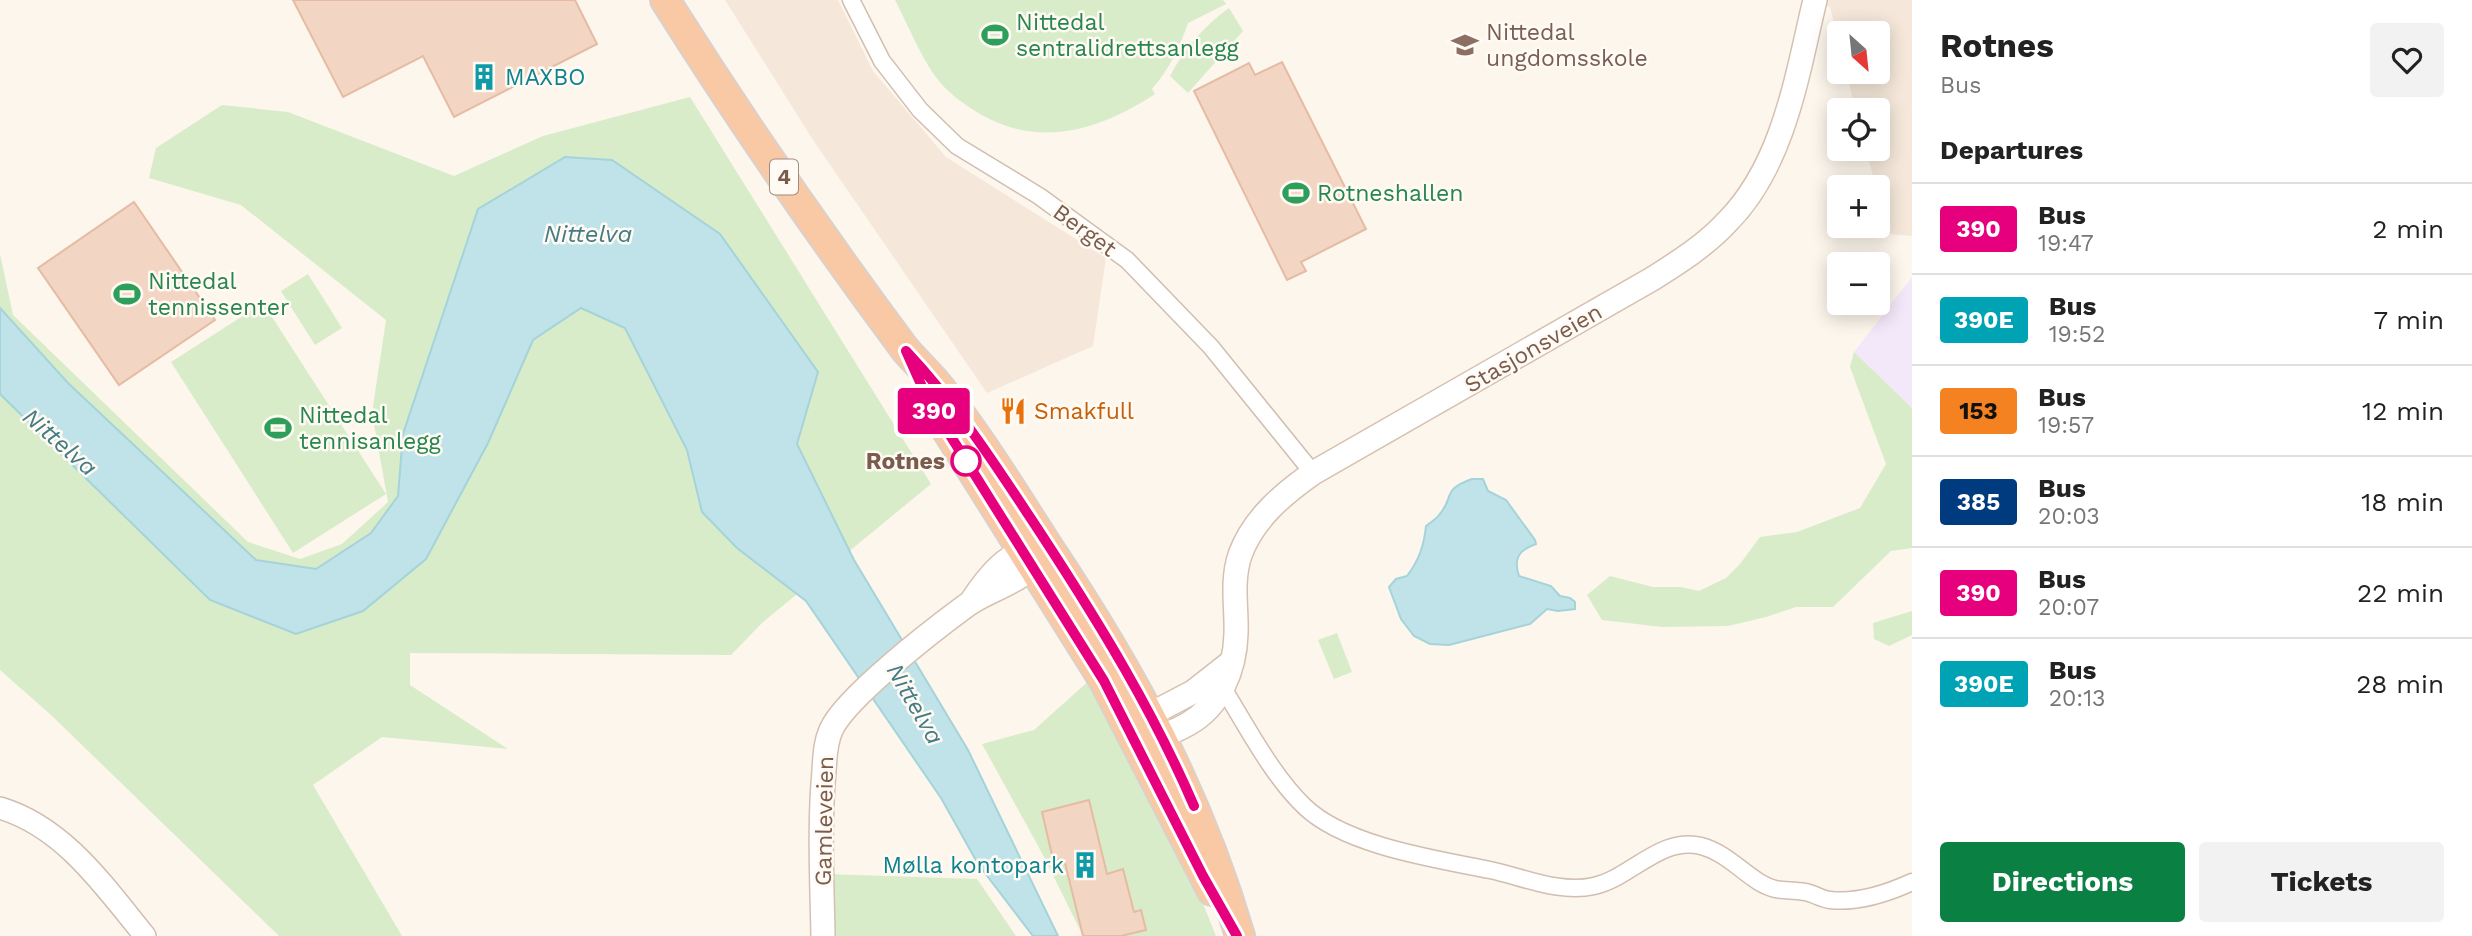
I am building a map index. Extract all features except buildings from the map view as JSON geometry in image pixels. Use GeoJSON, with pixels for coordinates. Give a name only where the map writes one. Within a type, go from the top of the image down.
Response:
{"type":"FeatureCollection","features":[{"type":"Feature","properties":{"kind":"highway","name":"4"},"geometry":{"type":"LineString","coordinates":[[665,0],[745,122],[906,351],[928,400],[1034,553],[1086,650],[1149,728],[1203,876],[1238,936]]}},
{"type":"Feature","properties":{"kind":"main road","name":"Stasjonsveien"},"geometry":{"type":"LineString","coordinates":[[1149,728],[1204,713],[1223,676],[1236,634],[1234,584],[1241,551],[1266,513],[1313,473],[1651,279],[1714,235],[1742,205],[1765,167],[1792,93],[1815,0]]}},
{"type":"Feature","properties":{"kind":"main road","name":"Gamleveien"},"geometry":{"type":"LineString","coordinates":[[823,936],[823,784],[827,743],[837,718],[926,638],[971,602],[988,575],[1034,553]]}},
{"type":"Feature","properties":{"kind":"street","name":"Berget"},"geometry":{"type":"LineString","coordinates":[[851,0],[882,61],[920,110],[957,146],[1039,196],[1127,260],[1211,348],[1313,473]]}},
{"type":"Feature","properties":{"kind":"street"},"geometry":{"type":"LineString","coordinates":[[1223,676],[1275,769],[1305,807],[1338,829],[1394,849],[1543,884],[1576,888],[1595,886],[1620,876],[1656,853],[1679,845],[1700,846],[1726,856],[1760,882],[1778,891],[1805,892],[1827,900],[1876,895],[1912,882]]}},
{"type":"Feature","properties":{"kind":"street"},"geometry":{"type":"LineString","coordinates":[[0,808],[25,816],[56,836],[89,868],[145,936]]}},
{"type":"Feature","properties":{"kind":"shaded area"},"geometry":{"type":"Polygon","coordinates":[[[725,0],[838,0],[873,71],[946,157],[1106,258],[1093,346],[987,393],[813,140],[725,0]]]}},
{"type":"Feature","properties":{"kind":"shaded area"},"geometry":{"type":"Polygon","coordinates":[[[1809,0],[1912,0],[1912,236],[1890,234],[1890,175],[1873,175],[1869,161],[1890,161],[1890,98],[1853,98],[1849,84],[1890,84],[1890,21],[1833,21],[1830,7],[1809,0]]]}},
{"type":"Feature","properties":{"kind":"shaded area"},"geometry":{"type":"Polygon","coordinates":[[[1912,277],[1912,408],[1854,352],[1883,315],[1890,315],[1890,305],[1912,277]]]}},
{"type":"Feature","properties":{"kind":"green space","name":"Nittedal sentralidrettsanlegg"},"geometry":{"type":"Polygon","coordinates":[[[895,0],[1223,0],[1226,4],[1188,23],[1173,58],[1152,89],[1155,94],[1114,117],[1093,125],[1049,132],[1026,131],[1003,125],[980,114],[950,93],[929,67],[895,0]]]}},
{"type":"Feature","properties":{"kind":"green space"},"geometry":{"type":"Polygon","coordinates":[[[1229,8],[1243,31],[1188,93],[1170,76],[1195,39],[1229,8]]]}},
{"type":"Feature","properties":{"kind":"green space"},"geometry":{"type":"Polygon","coordinates":[[[690,97],[931,484],[763,622],[731,655],[410,653],[410,685],[508,749],[382,737],[313,785],[402,936],[279,936],[51,715],[0,670],[0,254],[13,315],[248,542],[300,559],[342,544],[388,502],[372,413],[386,320],[241,205],[149,178],[156,148],[222,105],[288,112],[454,176],[543,136],[690,97]]]}},
{"type":"Feature","properties":{"kind":"green space"},"geometry":{"type":"Polygon","coordinates":[[[308,274],[342,328],[315,345],[281,291],[308,274]]]}},
{"type":"Feature","properties":{"kind":"green space","name":"Nittedal tennisanlegg"},"geometry":{"type":"Polygon","coordinates":[[[263,303],[386,494],[293,553],[171,362],[263,303]]]}},
{"type":"Feature","properties":{"kind":"green space"},"geometry":{"type":"Polygon","coordinates":[[[1854,352],[1912,408],[1912,548],[1891,551],[1833,607],[1796,607],[1728,626],[1662,627],[1602,620],[1587,595],[1610,576],[1653,587],[1681,587],[1699,591],[1726,578],[1760,537],[1797,532],[1860,508],[1886,464],[1850,367],[1854,352]]]}},
{"type":"Feature","properties":{"kind":"green space"},"geometry":{"type":"Polygon","coordinates":[[[1912,611],[1912,635],[1889,646],[1874,639],[1873,623],[1912,611]]]}},
{"type":"Feature","properties":{"kind":"green space"},"geometry":{"type":"Polygon","coordinates":[[[1337,633],[1352,672],[1334,679],[1318,640],[1337,633]]]}},
{"type":"Feature","properties":{"kind":"green space"},"geometry":{"type":"Polygon","coordinates":[[[1092,678],[1190,871],[1216,936],[1083,936],[1043,855],[982,744],[1034,730],[1092,678]]]}},
{"type":"Feature","properties":{"kind":"green space"},"geometry":{"type":"Polygon","coordinates":[[[826,874],[977,879],[1016,936],[827,936],[826,874]]]}},
{"type":"Feature","properties":{"kind":"water","name":"Nittelva"},"geometry":{"type":"Polygon","coordinates":[[[565,157],[612,160],[720,234],[818,372],[797,444],[854,560],[968,750],[1058,936],[1033,936],[978,864],[941,798],[806,601],[737,548],[702,512],[687,450],[625,328],[581,308],[533,340],[488,443],[426,559],[363,611],[296,634],[210,600],[0,394],[0,308],[68,383],[256,560],[316,569],[371,533],[398,496],[403,434],[478,209],[565,157]]]}},
{"type":"Feature","properties":{"kind":"water"},"geometry":{"type":"Polygon","coordinates":[[[1472,479],[1483,479],[1488,491],[1506,500],[1535,540],[1536,544],[1525,549],[1517,560],[1519,576],[1551,586],[1560,596],[1575,602],[1575,609],[1547,609],[1530,624],[1449,645],[1430,644],[1414,636],[1401,619],[1389,587],[1396,579],[1407,576],[1411,570],[1420,552],[1426,526],[1444,509],[1452,490],[1472,479]]]}},
{"type":"Feature","properties":{"kind":"bus line","name":"390"},"geometry":{"type":"LineString","coordinates":[[1194,806],[1139,690],[1068,574],[941,387],[906,351],[928,400],[1104,681],[1203,876],[1237,936]]}},
{"type":"Feature","properties":{"kind":"place","name":"Nittedal sentralidrettsanlegg"},"geometry":{"type":"Point","coordinates":[995,35]}},
{"type":"Feature","properties":{"kind":"place","name":"Nittedal ungdomsskole"},"geometry":{"type":"Point","coordinates":[1465,45]}},
{"type":"Feature","properties":{"kind":"place","name":"MAXBO"},"geometry":{"type":"Point","coordinates":[484,77]}},
{"type":"Feature","properties":{"kind":"place","name":"Rotneshallen"},"geometry":{"type":"Point","coordinates":[1296,193]}},
{"type":"Feature","properties":{"kind":"place","name":"Nittedal tennissenter"},"geometry":{"type":"Point","coordinates":[127,294]}},
{"type":"Feature","properties":{"kind":"place","name":"Smakfull"},"geometry":{"type":"Point","coordinates":[1013,411]}},
{"type":"Feature","properties":{"kind":"place","name":"Nittedal tennisanlegg"},"geometry":{"type":"Point","coordinates":[278,428]}},
{"type":"Feature","properties":{"kind":"place","name":"Rotnes"},"geometry":{"type":"Point","coordinates":[966,461]}},
{"type":"Feature","properties":{"kind":"place","name":"Mølla kontopark"},"geometry":{"type":"Point","coordinates":[1085,865]}}]}
